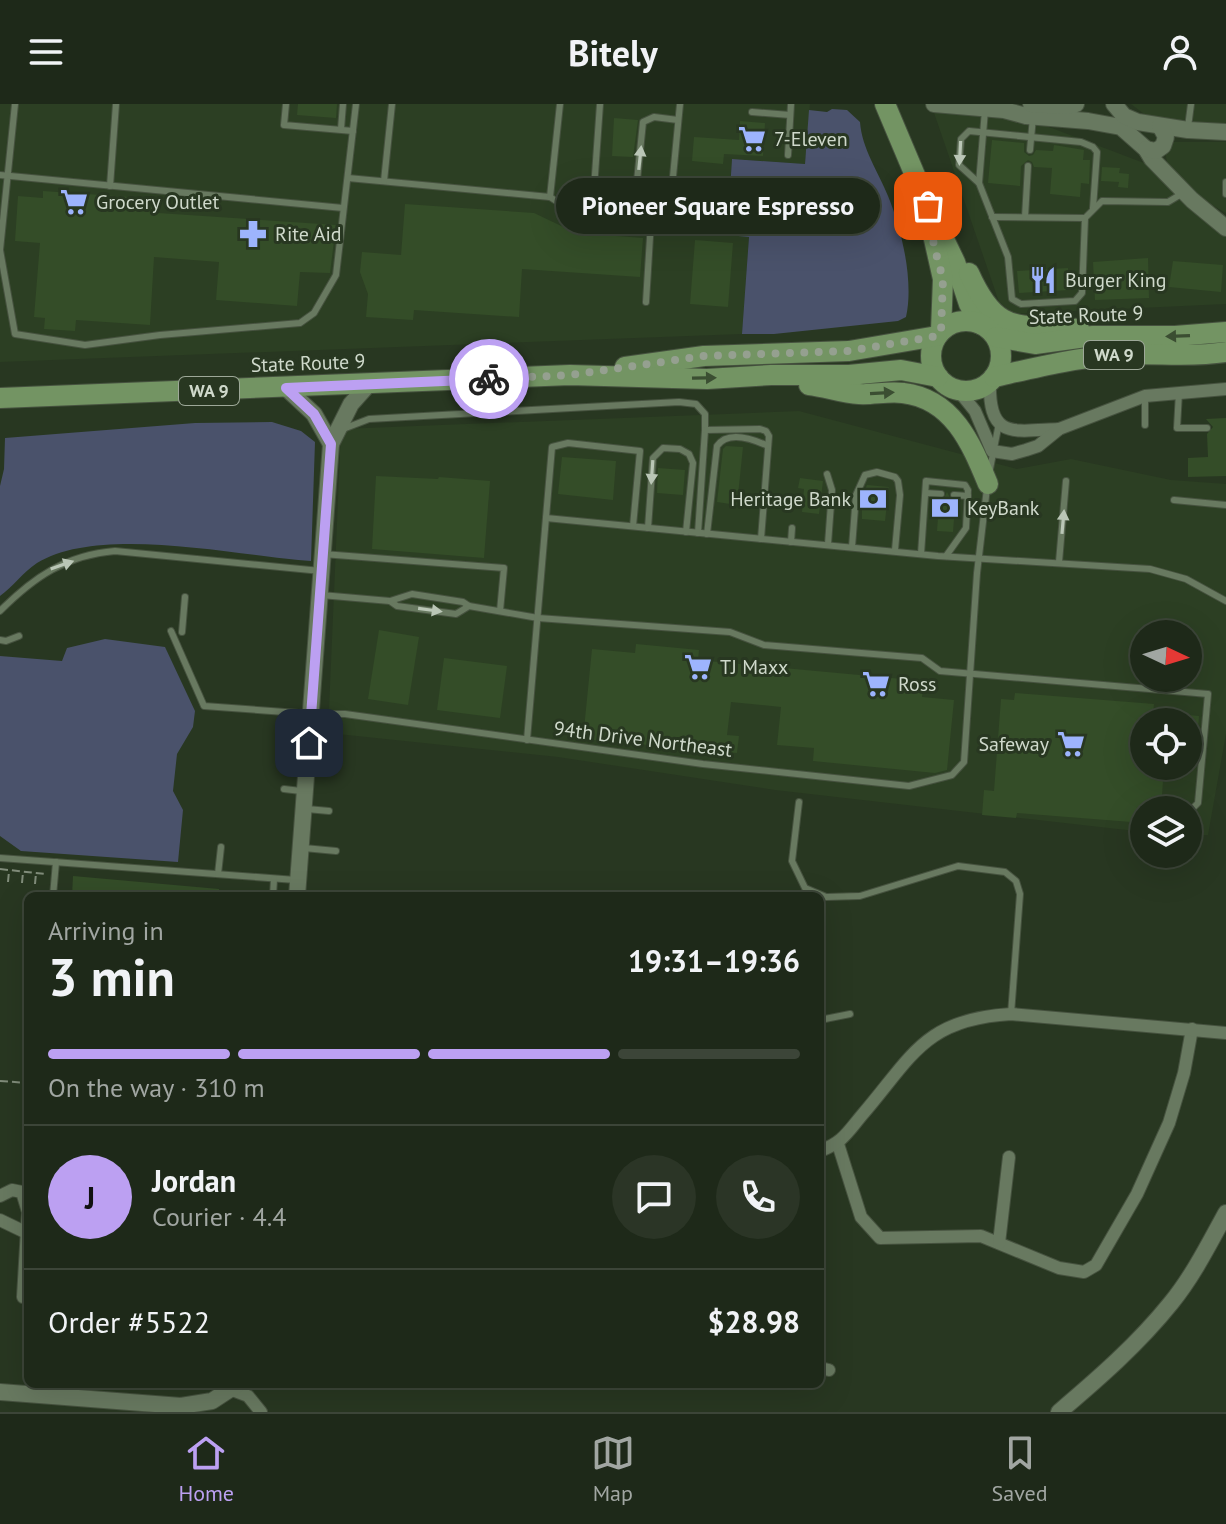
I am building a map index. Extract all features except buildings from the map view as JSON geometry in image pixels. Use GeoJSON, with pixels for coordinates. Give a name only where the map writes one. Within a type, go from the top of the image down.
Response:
{"type":"FeatureCollection","features":[{"type":"Feature","properties":{"kind":"main road"},"geometry":{"type":"LineString","coordinates":[[885,104],[955,262],[969,304],[1001,353],[998,370],[981,388],[958,390],[938,377],[931,357],[939,334],[943,279],[928,206]]}},
{"type":"Feature","properties":{"kind":"main road"},"geometry":{"type":"LineString","coordinates":[[928,206],[953,237],[977,289],[994,315],[1029,328],[1077,329],[1093,336]]}},
{"type":"Feature","properties":{"kind":"main road"},"geometry":{"type":"LineString","coordinates":[[939,334],[959,322],[988,330]]}},
{"type":"Feature","properties":{"kind":"main road","name":"State Route 9"},"geometry":{"type":"LineString","coordinates":[[988,330],[1035,344],[1093,336],[1175,336],[1226,332]]}},
{"type":"Feature","properties":{"kind":"main road","name":"State Route 9"},"geometry":{"type":"LineString","coordinates":[[570,375],[704,356],[849,351],[939,334]]}},
{"type":"Feature","properties":{"kind":"main road","name":"State Route 9"},"geometry":{"type":"LineString","coordinates":[[992,379],[1083,358],[1118,355],[1220,356]]}},
{"type":"Feature","properties":{"kind":"main road","name":"State Route 9"},"geometry":{"type":"LineString","coordinates":[[0,398],[570,375],[707,379],[849,375],[901,370],[938,377]]}},
{"type":"Feature","properties":{"kind":"main road"},"geometry":{"type":"LineString","coordinates":[[750,376],[857,394],[899,392],[922,397],[944,409],[959,425],[988,484]]}},
{"type":"Feature","properties":{"kind":"street"},"geometry":{"type":"LineString","coordinates":[[934,104],[1004,110],[1078,104],[1081,115],[1088,121]]}},
{"type":"Feature","properties":{"kind":"street"},"geometry":{"type":"LineString","coordinates":[[1114,104],[1158,142],[1165,171],[1226,228]]}},
{"type":"Feature","properties":{"kind":"street"},"geometry":{"type":"LineString","coordinates":[[1035,107],[1121,127],[1158,142],[1188,130],[1226,132]]}},
{"type":"Feature","properties":{"kind":"street"},"geometry":{"type":"LineString","coordinates":[[992,379],[990,408],[999,423],[1017,431],[1059,429]]}},
{"type":"Feature","properties":{"kind":"street"},"geometry":{"type":"LineString","coordinates":[[297,888],[331,444],[351,404],[368,385]]}},
{"type":"Feature","properties":{"kind":"street"},"geometry":{"type":"LineString","coordinates":[[286,388],[314,414],[331,444]]}},
{"type":"Feature","properties":{"kind":"street"},"geometry":{"type":"LineString","coordinates":[[958,390],[975,411],[992,451],[1012,454],[1038,446],[1059,429],[1145,396],[1226,389]]}},
{"type":"Feature","properties":{"kind":"street"},"geometry":{"type":"LineString","coordinates":[[824,1149],[838,1144],[903,1063],[930,1037],[962,1022],[989,1015],[1011,1014],[1226,1033]]}},
{"type":"Feature","properties":{"kind":"street"},"geometry":{"type":"LineString","coordinates":[[838,1144],[861,1217],[880,1238],[981,1236],[1059,1268],[1084,1272],[1096,1265],[1137,1194],[1169,1123],[1184,1073],[1192,1029]]}},
{"type":"Feature","properties":{"kind":"street"},"geometry":{"type":"LineString","coordinates":[[999,1243],[1009,1157]]}},
{"type":"Feature","properties":{"kind":"street"},"geometry":{"type":"LineString","coordinates":[[0,1196],[12,1190],[22,1192],[24,1199]]}},
{"type":"Feature","properties":{"kind":"street"},"geometry":{"type":"LineString","coordinates":[[1059,1412],[1133,1346],[1172,1303],[1201,1260],[1226,1213]]}},
{"type":"Feature","properties":{"kind":"street"},"geometry":{"type":"LineString","coordinates":[[0,1220],[24,1232]]}},
{"type":"Feature","properties":{"kind":"street"},"geometry":{"type":"LineString","coordinates":[[23,1297],[24,1281]]}},
{"type":"Feature","properties":{"kind":"street"},"geometry":{"type":"LineString","coordinates":[[0,1392],[181,1406],[212,1401],[233,1388]]}},
{"type":"Feature","properties":{"kind":"street"},"geometry":{"type":"LineString","coordinates":[[236,1388],[261,1412]]}},
{"type":"Feature","properties":{"kind":"lane"},"geometry":{"type":"LineString","coordinates":[[15,104],[4,176],[0,250],[15,334],[85,345],[300,323],[314,313],[336,275],[356,104]]}},
{"type":"Feature","properties":{"kind":"lane"},"geometry":{"type":"LineString","coordinates":[[110,186],[116,104]]}},
{"type":"Feature","properties":{"kind":"lane"},"geometry":{"type":"LineString","coordinates":[[286,104],[284,125],[353,131]]}},
{"type":"Feature","properties":{"kind":"lane"},"geometry":{"type":"LineString","coordinates":[[341,129],[343,104]]}},
{"type":"Feature","properties":{"kind":"lane"},"geometry":{"type":"LineString","coordinates":[[384,181],[392,104]]}},
{"type":"Feature","properties":{"kind":"lane"},"geometry":{"type":"LineString","coordinates":[[550,197],[560,104]]}},
{"type":"Feature","properties":{"kind":"lane"},"geometry":{"type":"LineString","coordinates":[[592,217],[600,104]]}},
{"type":"Feature","properties":{"kind":"lane"},"geometry":{"type":"LineString","coordinates":[[669,218],[680,104]]}},
{"type":"Feature","properties":{"kind":"lane"},"geometry":{"type":"LineString","coordinates":[[788,155],[791,104]]}},
{"type":"Feature","properties":{"kind":"lane"},"geometry":{"type":"LineString","coordinates":[[1188,130],[1191,104]]}},
{"type":"Feature","properties":{"kind":"lane"},"geometry":{"type":"LineString","coordinates":[[1030,150],[1035,107]]}},
{"type":"Feature","properties":{"kind":"lane"},"geometry":{"type":"LineString","coordinates":[[985,108],[979,183],[1008,257],[1012,299],[1021,304],[1075,301],[1082,293],[1085,218],[1102,201],[1168,202],[1185,192]]}},
{"type":"Feature","properties":{"kind":"lane"},"geometry":{"type":"LineString","coordinates":[[752,112],[790,115]]}},
{"type":"Feature","properties":{"kind":"lane"},"geometry":{"type":"LineString","coordinates":[[594,190],[630,192],[637,181],[643,122],[654,117],[678,120]]}},
{"type":"Feature","properties":{"kind":"lane"},"geometry":{"type":"LineString","coordinates":[[979,183],[959,165],[961,139],[969,131],[1081,142],[1097,152],[1093,208]]}},
{"type":"Feature","properties":{"kind":"lane"},"geometry":{"type":"LineString","coordinates":[[1025,217],[1028,166]]}},
{"type":"Feature","properties":{"kind":"lane"},"geometry":{"type":"LineString","coordinates":[[4,176],[343,208]]}},
{"type":"Feature","properties":{"kind":"lane"},"geometry":{"type":"LineString","coordinates":[[348,178],[550,197],[579,216],[651,221],[669,218],[680,224]]}},
{"type":"Feature","properties":{"kind":"lane"},"geometry":{"type":"LineString","coordinates":[[1226,182],[1226,194]]}},
{"type":"Feature","properties":{"kind":"lane"},"geometry":{"type":"LineString","coordinates":[[992,217],[1085,218]]}},
{"type":"Feature","properties":{"kind":"lane"},"geometry":{"type":"LineString","coordinates":[[646,302],[651,221]]}},
{"type":"Feature","properties":{"kind":"lane"},"geometry":{"type":"LineString","coordinates":[[1179,392],[1177,428],[1207,428]]}},
{"type":"Feature","properties":{"kind":"lane"},"geometry":{"type":"LineString","coordinates":[[1145,396],[1145,425]]}},
{"type":"Feature","properties":{"kind":"lane"},"geometry":{"type":"LineString","coordinates":[[331,444],[345,427],[369,419],[679,402],[696,404],[705,414],[698,533]]}},
{"type":"Feature","properties":{"kind":"lane"},"geometry":{"type":"LineString","coordinates":[[969,674],[988,484],[999,423]]}},
{"type":"Feature","properties":{"kind":"lane"},"geometry":{"type":"LineString","coordinates":[[705,430],[760,429],[769,436],[761,539]]}},
{"type":"Feature","properties":{"kind":"lane"},"geometry":{"type":"LineString","coordinates":[[707,534],[720,440],[726,437],[753,439],[768,446]]}},
{"type":"Feature","properties":{"kind":"lane"},"geometry":{"type":"LineString","coordinates":[[527,740],[552,447],[568,443],[640,451],[633,526]]}},
{"type":"Feature","properties":{"kind":"lane"},"geometry":{"type":"LineString","coordinates":[[648,528],[653,458],[663,448],[680,449],[689,454],[693,463],[686,532]]}},
{"type":"Feature","properties":{"kind":"lane"},"geometry":{"type":"LineString","coordinates":[[852,547],[858,485],[865,475],[883,472],[895,477],[899,486],[895,550]]}},
{"type":"Feature","properties":{"kind":"lane"},"geometry":{"type":"LineString","coordinates":[[827,474],[832,490],[828,544]]}},
{"type":"Feature","properties":{"kind":"lane"},"geometry":{"type":"LineString","coordinates":[[921,554],[926,481],[965,485],[968,490],[966,528],[946,556]]}},
{"type":"Feature","properties":{"kind":"lane"},"geometry":{"type":"LineString","coordinates":[[1059,562],[1066,481]]}},
{"type":"Feature","properties":{"kind":"lane"},"geometry":{"type":"LineString","coordinates":[[926,493],[941,494]]}},
{"type":"Feature","properties":{"kind":"lane"},"geometry":{"type":"LineString","coordinates":[[954,495],[968,496]]}},
{"type":"Feature","properties":{"kind":"lane"},"geometry":{"type":"LineString","coordinates":[[1174,500],[1226,505]]}},
{"type":"Feature","properties":{"kind":"lane"},"geometry":{"type":"LineString","coordinates":[[546,518],[921,554],[1150,569],[1186,579],[1226,601]]}},
{"type":"Feature","properties":{"kind":"lane"},"geometry":{"type":"LineString","coordinates":[[791,542],[792,528]]}},
{"type":"Feature","properties":{"kind":"lane"},"geometry":{"type":"LineString","coordinates":[[0,611],[46,570],[102,552],[115,551],[322,563],[504,568],[500,611]]}},
{"type":"Feature","properties":{"kind":"lane"},"geometry":{"type":"LineString","coordinates":[[321,595],[390,601],[412,594],[538,618],[730,632],[764,645],[922,658],[940,671],[1208,694],[1199,796]]}},
{"type":"Feature","properties":{"kind":"lane"},"geometry":{"type":"LineString","coordinates":[[182,632],[185,597]]}},
{"type":"Feature","properties":{"kind":"lane"},"geometry":{"type":"LineString","coordinates":[[390,601],[397,606],[456,614],[469,606]]}},
{"type":"Feature","properties":{"kind":"lane","name":"94th Drive Northeast"},"geometry":{"type":"LineString","coordinates":[[171,631],[204,706],[345,714],[703,764],[909,786],[952,775],[964,762],[969,674]]}},
{"type":"Feature","properties":{"kind":"lane"},"geometry":{"type":"LineString","coordinates":[[0,640],[19,636]]}},
{"type":"Feature","properties":{"kind":"lane"},"geometry":{"type":"LineString","coordinates":[[290,742],[309,743]]}},
{"type":"Feature","properties":{"kind":"lane"},"geometry":{"type":"LineString","coordinates":[[284,789],[329,811]]}},
{"type":"Feature","properties":{"kind":"lane"},"geometry":{"type":"LineString","coordinates":[[799,802],[792,861],[805,888],[814,892]]}},
{"type":"Feature","properties":{"kind":"lane"},"geometry":{"type":"LineString","coordinates":[[218,874],[221,847]]}},
{"type":"Feature","properties":{"kind":"lane"},"geometry":{"type":"LineString","coordinates":[[300,847],[336,851]]}},
{"type":"Feature","properties":{"kind":"lane"},"geometry":{"type":"LineString","coordinates":[[966,867],[967,856]]}},
{"type":"Feature","properties":{"kind":"lane"},"geometry":{"type":"LineString","coordinates":[[0,858],[274,879],[297,888]]}},
{"type":"Feature","properties":{"kind":"lane"},"geometry":{"type":"LineString","coordinates":[[53,892],[56,862]]}},
{"type":"Feature","properties":{"kind":"lane"},"geometry":{"type":"LineString","coordinates":[[824,896],[860,896],[958,866],[1005,872],[1016,881],[1020,894],[1011,1014]]}},
{"type":"Feature","properties":{"kind":"lane"},"geometry":{"type":"LineString","coordinates":[[273,892],[274,879]]}},
{"type":"Feature","properties":{"kind":"lane"},"geometry":{"type":"LineString","coordinates":[[824,1019],[850,1014]]}},
{"type":"Feature","properties":{"kind":"path"},"geometry":{"type":"LineString","coordinates":[[0,869],[48,876]]}},
{"type":"Feature","properties":{"kind":"path"},"geometry":{"type":"LineString","coordinates":[[8,882],[9,869]]}},
{"type":"Feature","properties":{"kind":"path"},"geometry":{"type":"LineString","coordinates":[[22,883],[23,871]]}},
{"type":"Feature","properties":{"kind":"path"},"geometry":{"type":"LineString","coordinates":[[35,884],[36,872]]}},
{"type":"Feature","properties":{"kind":"path"},"geometry":{"type":"LineString","coordinates":[[0,1081],[24,1083]]}},
{"type":"Feature","properties":{"kind":"shaded area"},"geometry":{"type":"Polygon","coordinates":[[[0,104],[810,104],[805,164],[732,159],[727,234],[749,236],[742,334],[0,362],[0,104]]]}},
{"type":"Feature","properties":{"kind":"shaded area"},"geometry":{"type":"Polygon","coordinates":[[[931,104],[1004,110],[1165,171],[1226,228],[1226,304],[1013,314],[999,302],[931,104]]]}},
{"type":"Feature","properties":{"kind":"shaded area"},"geometry":{"type":"Polygon","coordinates":[[[1131,104],[1226,104],[1226,132],[1160,126],[1131,104]]]}},
{"type":"Feature","properties":{"kind":"shaded area"},"geometry":{"type":"Polygon","coordinates":[[[832,109],[847,110],[860,122],[867,151],[893,210],[908,272],[906,317],[898,321],[774,334],[742,334],[749,237],[727,235],[732,159],[805,164],[809,110],[827,112],[832,109]]]}},
{"type":"Feature","properties":{"kind":"shaded area"},"geometry":{"type":"Polygon","coordinates":[[[1174,142],[1226,142],[1226,213],[1203,200],[1167,163],[1165,150],[1174,142]]]}},
{"type":"Feature","properties":{"kind":"shaded area"},"geometry":{"type":"Polygon","coordinates":[[[799,411],[1017,469],[1071,459],[1171,480],[1226,484],[1226,734],[1208,835],[1202,835],[1202,796],[1130,796],[1130,830],[775,790],[558,757],[328,733],[341,429],[799,411]]]}},
{"type":"Feature","properties":{"kind":"shaded area"},"geometry":{"type":"Polygon","coordinates":[[[272,422],[301,431],[315,442],[311,561],[170,546],[96,546],[64,552],[37,563],[0,596],[0,486],[5,438],[195,423],[272,422]]]}},
{"type":"Feature","properties":{"kind":"shaded area"},"geometry":{"type":"Polygon","coordinates":[[[105,639],[165,647],[195,711],[193,727],[177,754],[173,791],[183,810],[178,862],[21,851],[0,836],[0,656],[62,661],[67,648],[105,639]]]}},
{"type":"Feature","properties":{"kind":"way so far"},"geometry":{"type":"LineString","coordinates":[[489,379],[570,375],[704,356],[849,351],[937,336],[941,331],[943,279],[928,206]]}},
{"type":"Feature","properties":{"kind":"place","name":"7-Eleven"},"geometry":{"type":"Point","coordinates":[752,139]}},
{"type":"Feature","properties":{"kind":"place","name":"Grocery Outlet"},"geometry":{"type":"Point","coordinates":[74,202]}},
{"type":"Feature","properties":{"kind":"place","name":"Pioneer Square Espresso"},"geometry":{"type":"Point","coordinates":[928,206]}},
{"type":"Feature","properties":{"kind":"place","name":"Rite Aid"},"geometry":{"type":"Point","coordinates":[253,234]}},
{"type":"Feature","properties":{"kind":"place","name":"Burger King"},"geometry":{"type":"Point","coordinates":[1043,280]}},
{"type":"Feature","properties":{"kind":"place","name":"Heritage Bank"},"geometry":{"type":"Point","coordinates":[873,499]}},
{"type":"Feature","properties":{"kind":"place","name":"KeyBank"},"geometry":{"type":"Point","coordinates":[945,508]}},
{"type":"Feature","properties":{"kind":"place","name":"TJ Maxx"},"geometry":{"type":"Point","coordinates":[698,667]}},
{"type":"Feature","properties":{"kind":"place","name":"Ross"},"geometry":{"type":"Point","coordinates":[876,684]}},
{"type":"Feature","properties":{"kind":"place","name":"Safeway"},"geometry":{"type":"Point","coordinates":[1071,744]}},
{"type":"Feature","properties":{"kind":"route"},"geometry":{"type":"LineString","coordinates":[[309,743],[331,444],[314,414],[286,388],[489,379]]}}]}
